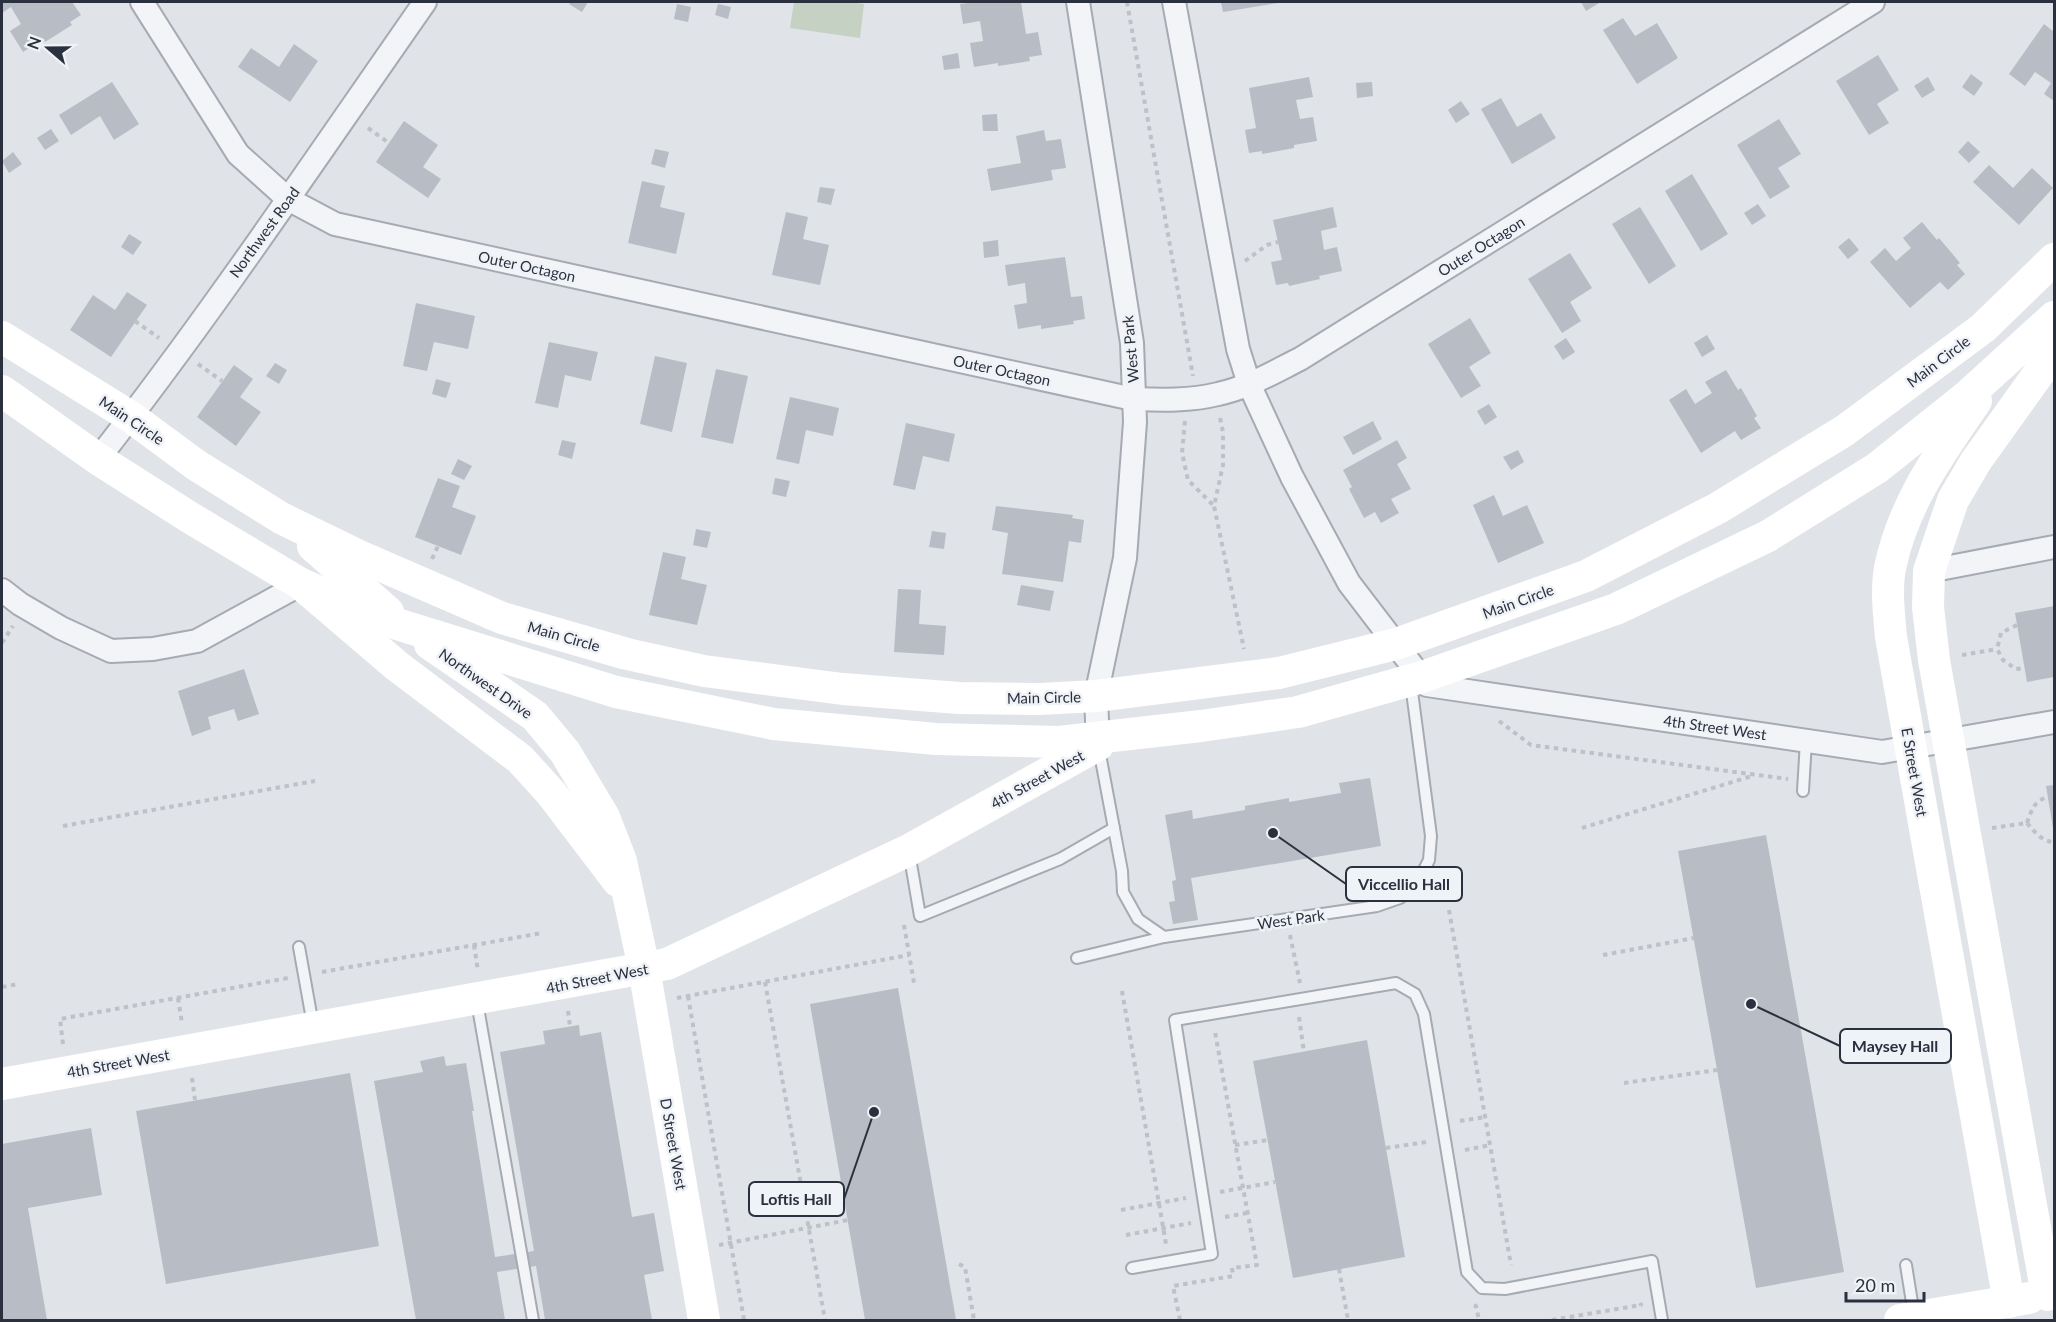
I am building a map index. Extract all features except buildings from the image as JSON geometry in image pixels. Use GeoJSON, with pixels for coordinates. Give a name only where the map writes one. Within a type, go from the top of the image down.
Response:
{"type":"FeatureCollection","features":[{"type":"Feature","properties":{"kind":"street","name":"Outer Octagon"},"geometry":{"type":"LineString","coordinates":[[142,2],[238,154],[288,199],[335,225],[1133,399],[1173,401],[1218,394],[1249,384],[1300,359],[1873,2]]}},
{"type":"Feature","properties":{"kind":"street","name":"Northwest Road"},"geometry":{"type":"LineString","coordinates":[[98,459],[131,417],[288,199],[426,2]]}},
{"type":"Feature","properties":{"kind":"street","name":"West Park"},"geometry":{"type":"LineString","coordinates":[[1078,2],[1132,343],[1135,422],[1125,558],[1096,696]]}},
{"type":"Feature","properties":{"kind":"street"},"geometry":{"type":"LineString","coordinates":[[1174,2],[1238,349],[1249,384],[1292,477],[1349,584],[1396,644]]}},
{"type":"Feature","properties":{"kind":"street","name":"Main Circle"},"geometry":{"type":"LineString","coordinates":[[2,337],[131,417],[196,465],[281,518],[359,556],[501,618],[638,657],[704,670],[843,689],[959,698],[1040,699],[1096,696],[1279,673],[1396,644],[1586,576],[1718,508],[1844,431],[1983,328],[2055,259]]}},
{"type":"Feature","properties":{"kind":"street","name":"E Street West"},"geometry":{"type":"LineString","coordinates":[[2009,1302],[1891,637],[1890,569],[1913,498],[1936,459],[2055,283]]}},
{"type":"Feature","properties":{"kind":"street"},"geometry":{"type":"LineString","coordinates":[[2,590],[20,604],[61,628],[111,651],[153,650],[197,641],[301,584],[384,620],[616,692],[774,724],[936,739],[1097,741],[1298,712],[1416,679],[1616,609],[1768,536],[1877,468],[1966,397],[2055,317]]}},
{"type":"Feature","properties":{"kind":"street"},"geometry":{"type":"LineString","coordinates":[[1907,1319],[2051,1295],[1964,833],[1934,660],[1928,607],[1929,571],[1953,500],[1976,462],[2055,352]]}},
{"type":"Feature","properties":{"kind":"street","name":"Northwest Drive"},"geometry":{"type":"LineString","coordinates":[[2,391],[98,459],[301,584],[397,666],[520,759],[628,894]]}},
{"type":"Feature","properties":{"kind":"street","name":"Northwest Drive"},"geometry":{"type":"LineString","coordinates":[[281,518],[404,626],[535,716],[566,752],[604,817],[621,861],[644,968]]}},
{"type":"Feature","properties":{"kind":"street"},"geometry":{"type":"LineString","coordinates":[[1929,571],[2055,547]]}},
{"type":"Feature","properties":{"kind":"street","name":"4th Street West"},"geometry":{"type":"LineString","coordinates":[[1396,644],[1416,679],[1427,685],[1882,752],[2055,722]]}},
{"type":"Feature","properties":{"kind":"street","name":"4th Street West"},"geometry":{"type":"LineString","coordinates":[[2,1084],[667,964],[909,850],[1097,741],[1096,696]]}},
{"type":"Feature","properties":{"kind":"street","name":"D Street West"},"geometry":{"type":"LineString","coordinates":[[644,968],[704,1320]]}},
{"type":"Feature","properties":{"kind":"lane","name":"West Park"},"geometry":{"type":"LineString","coordinates":[[1077,958],[1164,937],[1377,906],[1400,898],[1418,882],[1429,860],[1431,836],[1416,679]]}},
{"type":"Feature","properties":{"kind":"lane"},"geometry":{"type":"LineString","coordinates":[[1097,741],[1122,871],[1123,892],[1138,919],[1164,937]]}},
{"type":"Feature","properties":{"kind":"lane"},"geometry":{"type":"LineString","coordinates":[[1803,787],[1806,741]]}},
{"type":"Feature","properties":{"kind":"lane"},"geometry":{"type":"LineString","coordinates":[[909,850],[920,916],[1060,860],[1114,828]]}},
{"type":"Feature","properties":{"kind":"lane"},"geometry":{"type":"LineString","coordinates":[[299,948],[314,1028]]}},
{"type":"Feature","properties":{"kind":"lane"},"geometry":{"type":"LineString","coordinates":[[1132,1268],[1212,1254],[1174,1020],[1396,983],[1416,994],[1424,1014],[1467,1272],[1482,1288],[1505,1289],[1652,1261],[1662,1320]]}},
{"type":"Feature","properties":{"kind":"lane"},"geometry":{"type":"LineString","coordinates":[[476,999],[533,1320]]}},
{"type":"Feature","properties":{"kind":"lane"},"geometry":{"type":"LineString","coordinates":[[1906,1265],[1907,1319]]}},
{"type":"Feature","properties":{"kind":"path"},"geometry":{"type":"LineString","coordinates":[[1127,2],[1194,384],[1197,397],[1220,418],[1223,432],[1223,465],[1214,506],[1250,677]]}},
{"type":"Feature","properties":{"kind":"path"},"geometry":{"type":"LineString","coordinates":[[1224,269],[1243,262],[1267,245],[1278,242]]}},
{"type":"Feature","properties":{"kind":"path"},"geometry":{"type":"LineString","coordinates":[[135,321],[178,351]]}},
{"type":"Feature","properties":{"kind":"path"},"geometry":{"type":"LineString","coordinates":[[1197,397],[1183,426],[1182,453],[1188,480],[1214,506]]}},
{"type":"Feature","properties":{"kind":"path"},"geometry":{"type":"LineString","coordinates":[[2017,625],[2001,633],[1996,649],[2003,660],[2016,669],[2024,668]]}},
{"type":"Feature","properties":{"kind":"path"},"geometry":{"type":"LineString","coordinates":[[1934,660],[1996,649]]}},
{"type":"Feature","properties":{"kind":"path"},"geometry":{"type":"LineString","coordinates":[[1490,715],[1532,745],[1756,775],[1803,787]]}},
{"type":"Feature","properties":{"kind":"path"},"geometry":{"type":"LineString","coordinates":[[1582,828],[1756,775]]}},
{"type":"Feature","properties":{"kind":"path"},"geometry":{"type":"LineString","coordinates":[[63,826],[315,781]]}},
{"type":"Feature","properties":{"kind":"path"},"geometry":{"type":"LineString","coordinates":[[2027,823],[2033,805],[2040,799],[2048,797]]}},
{"type":"Feature","properties":{"kind":"path"},"geometry":{"type":"LineString","coordinates":[[1964,833],[2027,823]]}},
{"type":"Feature","properties":{"kind":"path"},"geometry":{"type":"LineString","coordinates":[[2027,823],[2037,835],[2048,842],[2055,842]]}},
{"type":"Feature","properties":{"kind":"path"},"geometry":{"type":"LineString","coordinates":[[1449,910],[1511,1265]]}},
{"type":"Feature","properties":{"kind":"path"},"geometry":{"type":"LineString","coordinates":[[1287,920],[1306,1016],[1288,1019]]}},
{"type":"Feature","properties":{"kind":"path"},"geometry":{"type":"LineString","coordinates":[[903,924],[914,983]]}},
{"type":"Feature","properties":{"kind":"path"},"geometry":{"type":"LineString","coordinates":[[64,1049],[60,1019],[542,933]]}},
{"type":"Feature","properties":{"kind":"path"},"geometry":{"type":"LineString","coordinates":[[1603,955],[1694,938]]}},
{"type":"Feature","properties":{"kind":"path"},"geometry":{"type":"LineString","coordinates":[[650,1004],[909,955]]}},
{"type":"Feature","properties":{"kind":"path"},"geometry":{"type":"LineString","coordinates":[[765,982],[825,1320]]}},
{"type":"Feature","properties":{"kind":"path"},"geometry":{"type":"LineString","coordinates":[[2,987],[18,984]]}},
{"type":"Feature","properties":{"kind":"path"},"geometry":{"type":"LineString","coordinates":[[1122,991],[1166,1244]]}},
{"type":"Feature","properties":{"kind":"path"},"geometry":{"type":"LineString","coordinates":[[688,996],[744,1320]]}},
{"type":"Feature","properties":{"kind":"path"},"geometry":{"type":"LineString","coordinates":[[570,1026],[568,1011],[579,1009]]}},
{"type":"Feature","properties":{"kind":"path"},"geometry":{"type":"LineString","coordinates":[[1299,1017],[1304,1052]]}},
{"type":"Feature","properties":{"kind":"path"},"geometry":{"type":"LineString","coordinates":[[1179,1320],[1173,1286],[1233,1276],[1232,1268],[1257,1265],[1215,1032],[1225,1030]]}},
{"type":"Feature","properties":{"kind":"path"},"geometry":{"type":"LineString","coordinates":[[1623,1083],[1717,1070]]}},
{"type":"Feature","properties":{"kind":"path"},"geometry":{"type":"LineString","coordinates":[[1428,1135],[1431,1149]]}},
{"type":"Feature","properties":{"kind":"path"},"geometry":{"type":"LineString","coordinates":[[1235,1145],[1268,1140]]}},
{"type":"Feature","properties":{"kind":"path"},"geometry":{"type":"LineString","coordinates":[[1386,1148],[1429,1141]]}},
{"type":"Feature","properties":{"kind":"path"},"geometry":{"type":"LineString","coordinates":[[692,1251],[848,1220]]}},
{"type":"Feature","properties":{"kind":"path"},"geometry":{"type":"LineString","coordinates":[[959,1264],[965,1267],[975,1320]]}},
{"type":"Feature","properties":{"kind":"path"},"geometry":{"type":"LineString","coordinates":[[1339,1269],[1348,1320]]}},
{"type":"Feature","properties":{"kind":"path"},"geometry":{"type":"LineString","coordinates":[[1552,1320],[1641,1305],[1638,1293]]}},
{"type":"Feature","properties":{"kind":"path"},"geometry":{"type":"LineString","coordinates":[[1468,1301],[1476,1306],[1479,1320]]}},
{"type":"Feature","properties":{"kind":"green space"},"geometry":{"type":"Polygon","coordinates":[[[794,2],[864,4],[860,38],[790,28],[794,2]]]}},
{"type":"Feature","properties":{"kind":"place","name":"Viccellio Hall"},"geometry":{"type":"Point","coordinates":[1273,833]}},
{"type":"Feature","properties":{"kind":"place","name":"Maysey Hall"},"geometry":{"type":"Point","coordinates":[1751,1004]}},
{"type":"Feature","properties":{"kind":"place","name":"Loftis Hall"},"geometry":{"type":"Point","coordinates":[874,1112]}}]}
